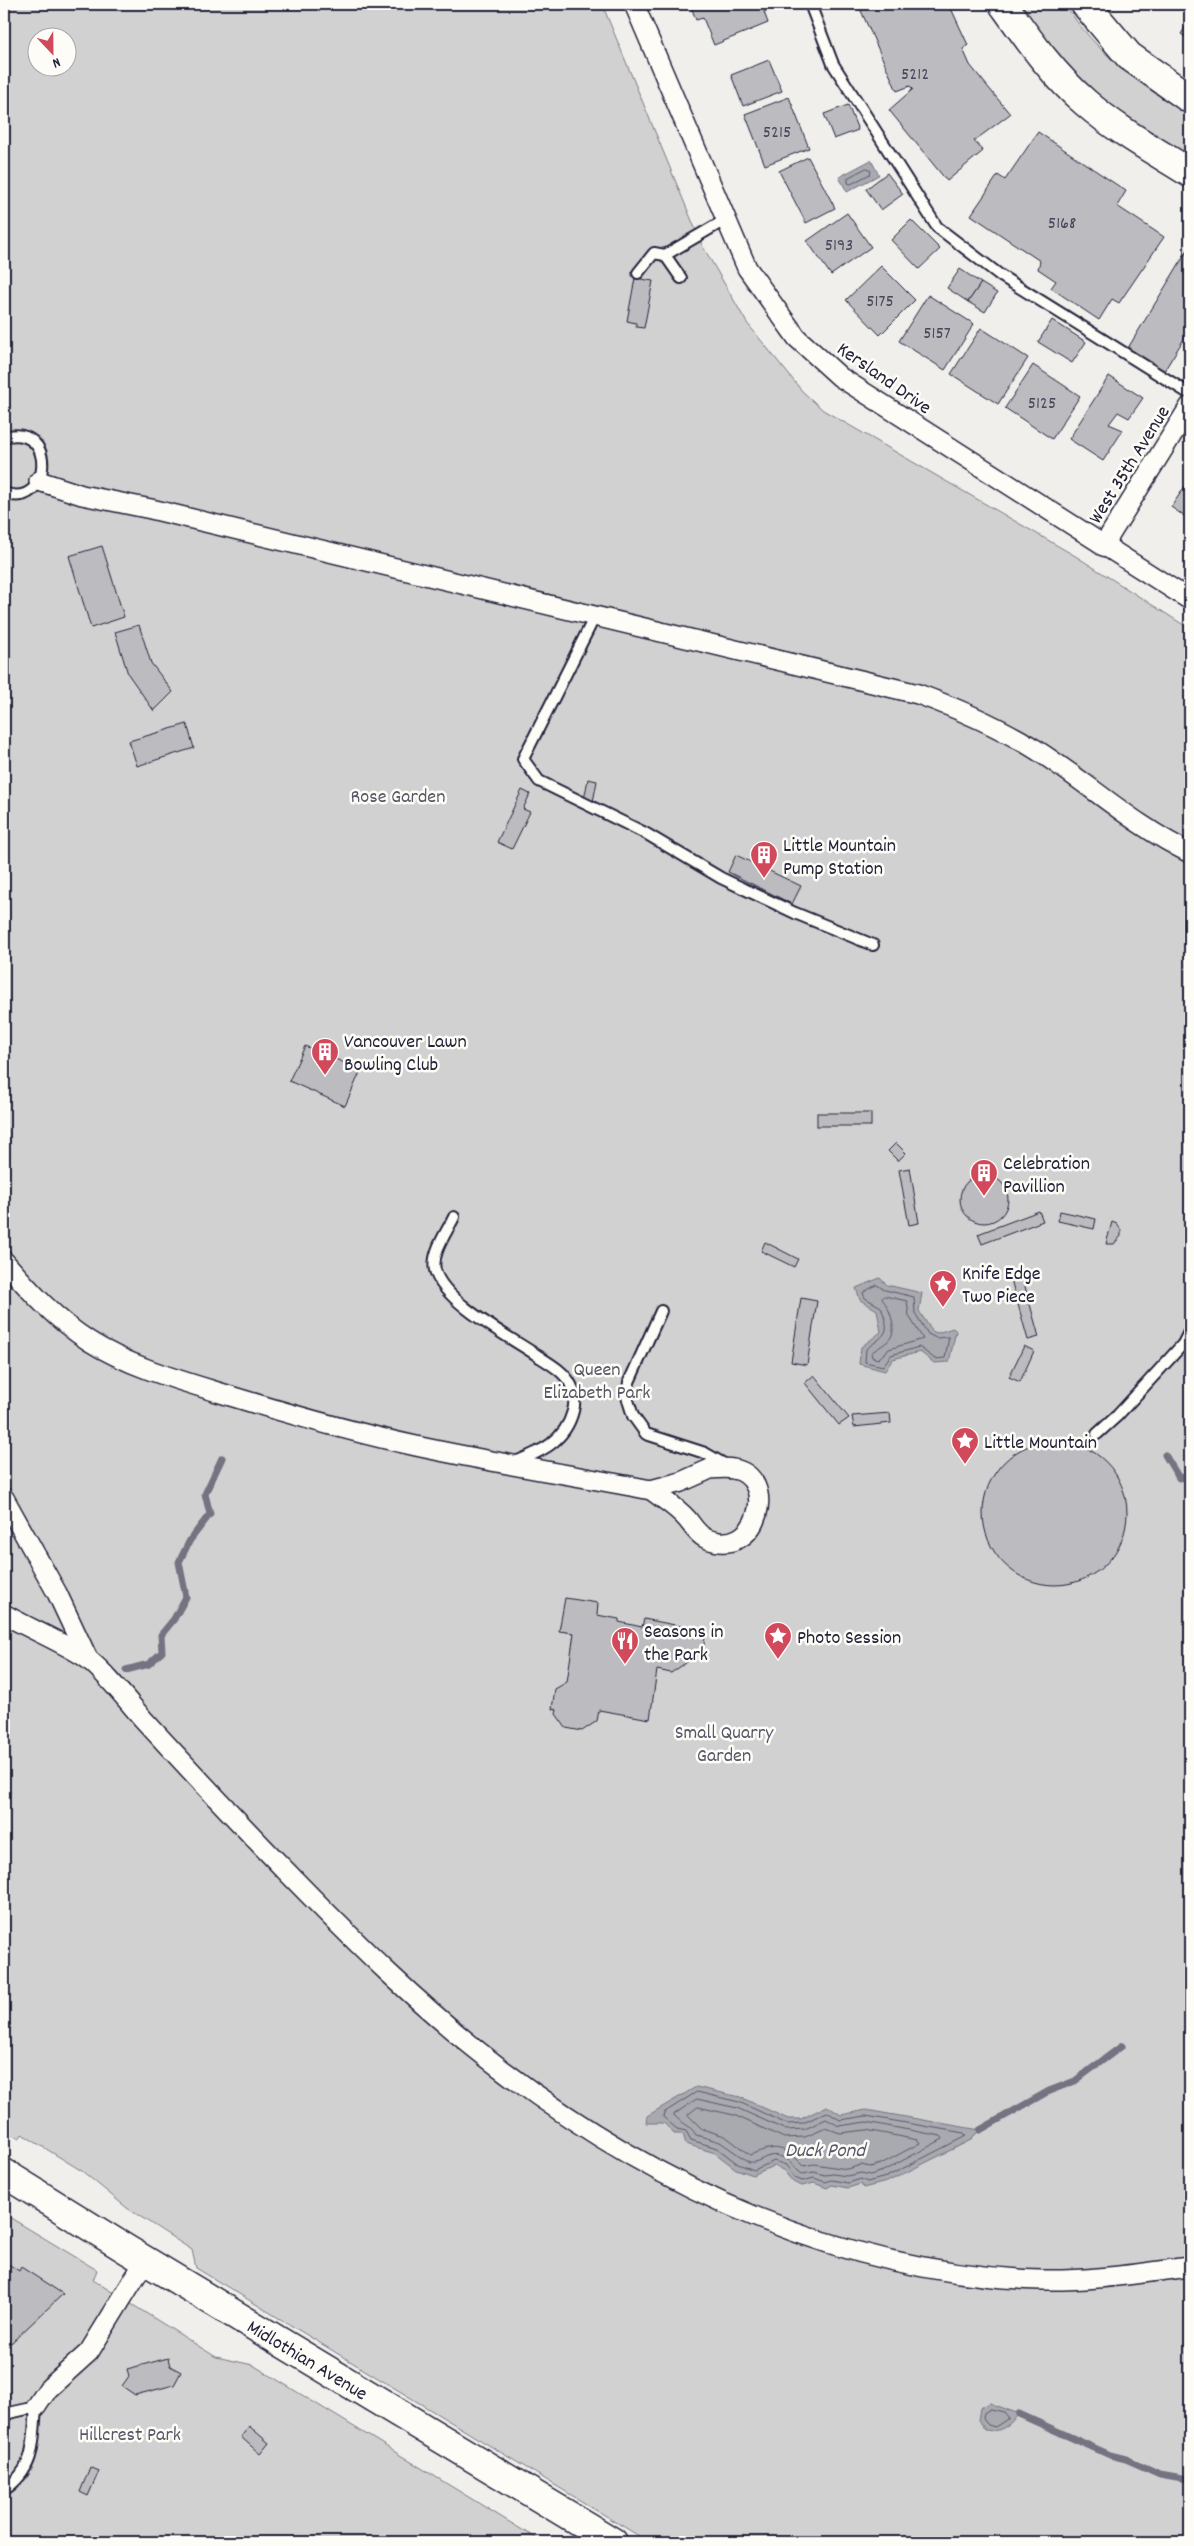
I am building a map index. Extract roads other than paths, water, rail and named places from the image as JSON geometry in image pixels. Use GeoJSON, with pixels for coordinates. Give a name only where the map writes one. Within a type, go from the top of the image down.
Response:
{"type":"FeatureCollection","features":[{"type":"Feature","properties":{"kind":"street","name":"Kersland Drive"},"geometry":{"type":"LineString","coordinates":[[634,4],[747,268],[797,338],[840,377],[1190,600]]}},
{"type":"Feature","properties":{"kind":"street"},"geometry":{"type":"LineString","coordinates":[[1003,4],[1046,62],[1086,104],[1190,173]]}},
{"type":"Feature","properties":{"kind":"street"},"geometry":{"type":"LineString","coordinates":[[1085,4],[1129,56],[1190,99]]}},
{"type":"Feature","properties":{"kind":"street","name":"West 35th Avenue"},"geometry":{"type":"LineString","coordinates":[[1103,546],[1190,406]]}},
{"type":"Feature","properties":{"kind":"street"},"geometry":{"type":"LineString","coordinates":[[39,481],[82,495],[151,509],[918,694],[976,716],[1036,750],[1097,794],[1190,852]]}},
{"type":"Feature","properties":{"kind":"street"},"geometry":{"type":"LineString","coordinates":[[4,1261],[39,1302],[63,1323],[117,1356],[195,1385],[316,1422],[417,1446],[651,1490],[675,1507],[704,1537],[715,1541],[727,1541],[739,1537],[749,1530],[756,1520],[759,1508],[758,1495],[753,1484],[745,1475],[734,1469],[710,1469],[681,1482],[651,1490]]}},
{"type":"Feature","properties":{"kind":"street"},"geometry":{"type":"LineString","coordinates":[[4,1498],[57,1594],[88,1659],[228,1812],[375,1960],[500,2068],[581,2125],[663,2173],[807,2238],[851,2251],[927,2268],[1039,2280],[1095,2279],[1190,2267]]}},
{"type":"Feature","properties":{"kind":"street"},"geometry":{"type":"LineString","coordinates":[[4,1614],[88,1659]]}},
{"type":"Feature","properties":{"kind":"street","name":"Midlothian Avenue"},"geometry":{"type":"LineString","coordinates":[[4,2172],[145,2261],[613,2542]]}},
{"type":"Feature","properties":{"kind":"street"},"geometry":{"type":"LineString","coordinates":[[36,2407],[48,2390],[89,2352],[145,2261]]}},
{"type":"Feature","properties":{"kind":"lane"},"geometry":{"type":"LineString","coordinates":[[810,4],[833,64],[937,227],[1000,276],[1190,394]]}},
{"type":"Feature","properties":{"kind":"lane"},"geometry":{"type":"LineString","coordinates":[[638,273],[654,253],[665,255],[725,220]]}},
{"type":"Feature","properties":{"kind":"lane"},"geometry":{"type":"LineString","coordinates":[[665,255],[681,278]]}},
{"type":"Feature","properties":{"kind":"lane"},"geometry":{"type":"LineString","coordinates":[[4,436],[18,435],[29,439],[38,447],[43,458],[44,470],[39,481],[31,490],[21,494],[4,493]]}},
{"type":"Feature","properties":{"kind":"lane"},"geometry":{"type":"LineString","coordinates":[[595,616],[523,759],[539,780],[645,833],[721,878],[795,913],[873,945]]}},
{"type":"Feature","properties":{"kind":"lane"},"geometry":{"type":"LineString","coordinates":[[454,1217],[438,1250],[434,1267],[440,1283],[454,1300],[557,1368],[572,1386],[575,1403],[570,1422],[562,1436],[547,1448],[512,1464]]}},
{"type":"Feature","properties":{"kind":"lane"},"geometry":{"type":"LineString","coordinates":[[661,1311],[629,1382],[628,1396],[633,1416],[646,1434],[705,1453],[734,1469]]}},
{"type":"Feature","properties":{"kind":"lane"},"geometry":{"type":"LineString","coordinates":[[1097,1434],[1118,1416],[1183,1344],[1190,1330]]}},
{"type":"Feature","properties":{"kind":"lane"},"geometry":{"type":"LineString","coordinates":[[4,2418],[9,2413],[36,2407],[30,2458],[24,2472],[4,2490]]}},
{"type":"Feature","properties":{"kind":"water"},"geometry":{"type":"Polygon","coordinates":[[[871,160],[879,175],[847,192],[839,177],[871,160]]]}},
{"type":"Feature","properties":{"kind":"water"},"geometry":{"type":"Polygon","coordinates":[[[880,1278],[887,1285],[922,1293],[919,1311],[932,1331],[937,1333],[953,1328],[956,1331],[949,1362],[934,1363],[920,1352],[893,1359],[885,1371],[859,1364],[861,1347],[881,1332],[877,1310],[860,1300],[856,1288],[880,1278]]]}},
{"type":"Feature","properties":{"kind":"water","name":"Duck Pond"},"geometry":{"type":"Polygon","coordinates":[[[696,2087],[740,2097],[788,2119],[801,2119],[827,2106],[841,2115],[866,2110],[980,2130],[969,2141],[887,2182],[863,2188],[861,2184],[848,2188],[832,2185],[827,2188],[814,2183],[802,2186],[793,2182],[783,2170],[773,2166],[753,2175],[736,2169],[715,2153],[686,2144],[683,2134],[674,2134],[664,2123],[646,2123],[647,2116],[696,2087]]]}},
{"type":"Feature","properties":{"kind":"water"},"geometry":{"type":"Polygon","coordinates":[[[990,2403],[1019,2414],[1004,2428],[991,2431],[985,2430],[978,2420],[980,2408],[990,2403]]]}},
{"type":"Feature","properties":{"kind":"waterway"},"geometry":{"type":"LineString","coordinates":[[1165,1455],[1179,1478],[1190,1476]]}},
{"type":"Feature","properties":{"kind":"waterway"},"geometry":{"type":"LineString","coordinates":[[126,1670],[149,1664],[162,1652],[161,1635],[174,1619],[186,1597],[179,1562],[190,1540],[210,1514],[205,1494],[222,1458]]}},
{"type":"Feature","properties":{"kind":"waterway"},"geometry":{"type":"LineString","coordinates":[[980,2130],[1049,2091],[1075,2081],[1122,2046]]}},
{"type":"Feature","properties":{"kind":"waterway"},"geometry":{"type":"LineString","coordinates":[[1019,2414],[1110,2455],[1126,2459],[1160,2474],[1188,2479],[1190,2477]]}},
{"type":"Feature","properties":{"kind":"place","name":"Little Mountain Pump Station"},"geometry":{"type":"Point","coordinates":[764,879]}},
{"type":"Feature","properties":{"kind":"place","name":"Vancouver Lawn Bowling Club"},"geometry":{"type":"Point","coordinates":[325,1076]}},
{"type":"Feature","properties":{"kind":"place","name":"Celebration Pavillion"},"geometry":{"type":"Point","coordinates":[984,1197]}},
{"type":"Feature","properties":{"kind":"place","name":"Knife Edge Two Piece"},"geometry":{"type":"Point","coordinates":[943,1308]}},
{"type":"Feature","properties":{"kind":"place","name":"Little Mountain"},"geometry":{"type":"Point","coordinates":[965,1465]}},
{"type":"Feature","properties":{"kind":"place","name":"Photo Session"},"geometry":{"type":"Point","coordinates":[778,1660]}},
{"type":"Feature","properties":{"kind":"place","name":"Seasons in the Park"},"geometry":{"type":"Point","coordinates":[625,1665]}},
{"type":"Feature","properties":{"kind":"park label","name":"Rose Garden"},"geometry":{"type":"Point","coordinates":[398,795]}},
{"type":"Feature","properties":{"kind":"park label","name":"Queen Elizabeth Park"},"geometry":{"type":"Point","coordinates":[597,1380]}},
{"type":"Feature","properties":{"kind":"park label","name":"Small Quarry Garden"},"geometry":{"type":"Point","coordinates":[724,1742]}},
{"type":"Feature","properties":{"kind":"park label","name":"Hillcrest Park"},"geometry":{"type":"Point","coordinates":[130,2433]}}]}
